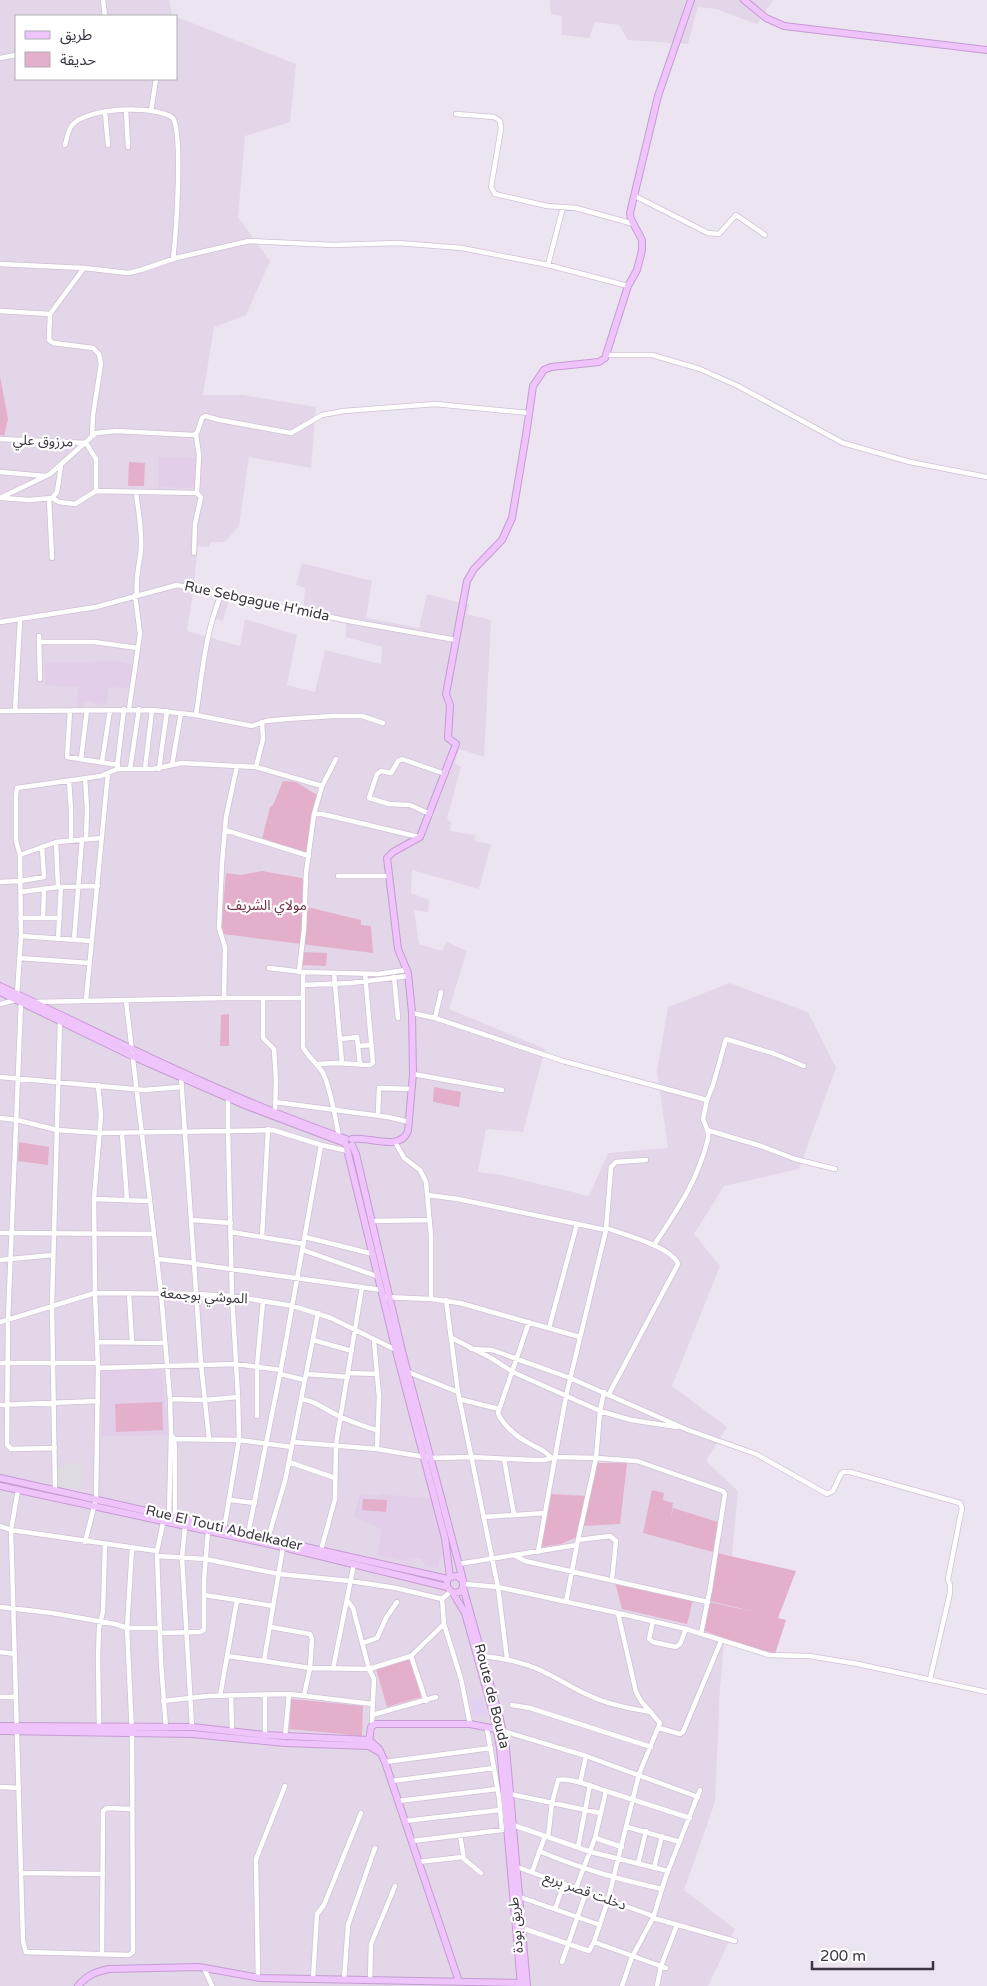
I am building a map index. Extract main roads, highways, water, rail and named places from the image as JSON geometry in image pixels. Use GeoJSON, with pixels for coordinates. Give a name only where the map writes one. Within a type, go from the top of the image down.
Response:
{"type":"FeatureCollection","features":[{"type":"Feature","properties":{"kind":"park label","name":"مولاي الشريف"},"geometry":{"type":"Point","coordinates":[267,905]}}]}
